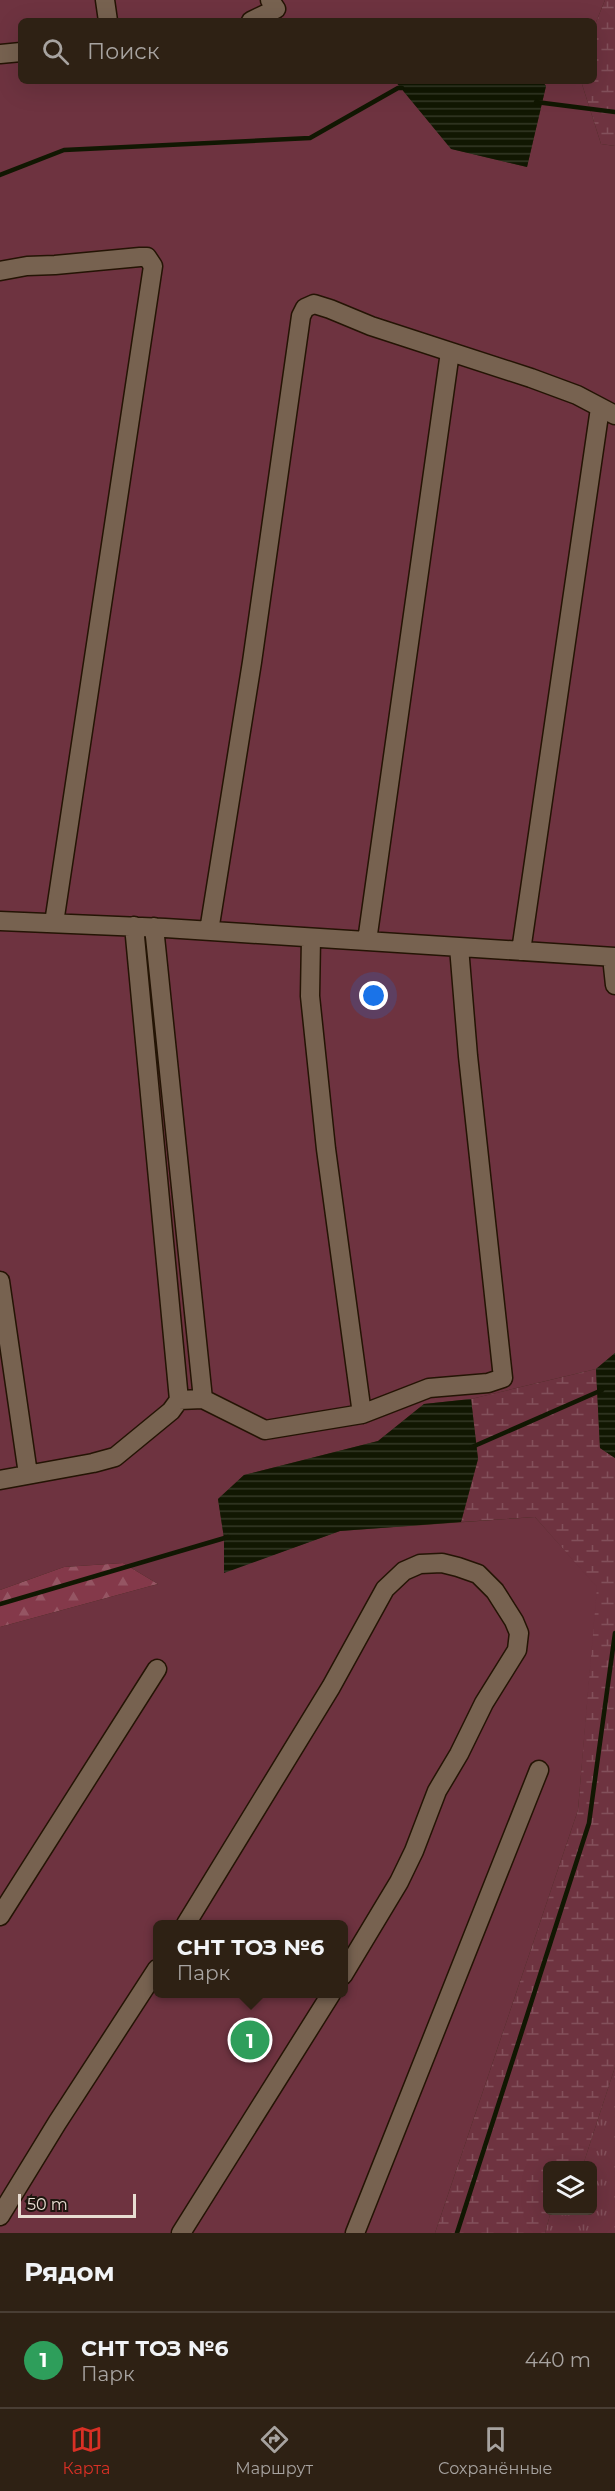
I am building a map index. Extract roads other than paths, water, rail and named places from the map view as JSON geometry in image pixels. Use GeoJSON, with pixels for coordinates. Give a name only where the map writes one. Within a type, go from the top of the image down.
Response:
{"type":"FeatureCollection","features":[{"type":"Feature","properties":{"kind":"street"},"geometry":{"type":"LineString","coordinates":[[105,0],[108,18]]}},
{"type":"Feature","properties":{"kind":"street"},"geometry":{"type":"LineString","coordinates":[[257,18],[276,9],[270,0]]}},
{"type":"Feature","properties":{"kind":"street"},"geometry":{"type":"LineString","coordinates":[[0,54],[18,52]]}},
{"type":"Feature","properties":{"kind":"street"},"geometry":{"type":"LineString","coordinates":[[0,271],[12,267],[140,257],[147,257],[153,266],[54,923]]}},
{"type":"Feature","properties":{"kind":"street"},"geometry":{"type":"LineString","coordinates":[[210,931],[252,662],[300,316],[305,308],[314,304],[531,378],[577,395],[608,411],[521,951]]}},
{"type":"Feature","properties":{"kind":"street"},"geometry":{"type":"LineString","coordinates":[[367,941],[450,352]]}},
{"type":"Feature","properties":{"kind":"street"},"geometry":{"type":"LineString","coordinates":[[0,921],[154,927],[614,957],[615,985]]}},
{"type":"Feature","properties":{"kind":"street"},"geometry":{"type":"LineString","coordinates":[[134,926],[179,1400]]}},
{"type":"Feature","properties":{"kind":"street"},"geometry":{"type":"LineString","coordinates":[[154,927],[203,1399]]}},
{"type":"Feature","properties":{"kind":"street"},"geometry":{"type":"LineString","coordinates":[[310,938],[310,996],[325,1138],[362,1414]]}},
{"type":"Feature","properties":{"kind":"street"},"geometry":{"type":"LineString","coordinates":[[0,1480],[115,1457],[162,1419],[179,1400],[203,1399],[265,1431],[362,1414],[390,1401],[429,1388],[488,1383],[504,1378],[468,1056],[459,947]]}},
{"type":"Feature","properties":{"kind":"street"},"geometry":{"type":"LineString","coordinates":[[0,1281],[28,1474]]}},
{"type":"Feature","properties":{"kind":"street"},"geometry":{"type":"LineString","coordinates":[[188,1920],[331,1687],[385,1589],[404,1570],[420,1564],[442,1563],[458,1567],[478,1574],[495,1591],[519,1633],[517,1650],[484,1703],[459,1754],[437,1791],[414,1851],[399,1882],[348,1967]]}},
{"type":"Feature","properties":{"kind":"street"},"geometry":{"type":"LineString","coordinates":[[0,1916],[157,1669]]}},
{"type":"Feature","properties":{"kind":"street"},"geometry":{"type":"LineString","coordinates":[[355,2233],[539,1770]]}},
{"type":"Feature","properties":{"kind":"street"},"geometry":{"type":"LineString","coordinates":[[0,2216],[153,1975]]}},
{"type":"Feature","properties":{"kind":"street"},"geometry":{"type":"LineString","coordinates":[[181,2233],[329,1998]]}},
{"type":"Feature","properties":{"kind":"waterway"},"geometry":{"type":"LineString","coordinates":[[0,175],[64,150],[310,138],[398,88],[402,88]]}},
{"type":"Feature","properties":{"kind":"waterway"},"geometry":{"type":"LineString","coordinates":[[536,102],[615,112]]}},
{"type":"Feature","properties":{"kind":"waterway"},"geometry":{"type":"LineString","coordinates":[[472,1447],[602,1390]]}},
{"type":"Feature","properties":{"kind":"waterway"},"geometry":{"type":"LineString","coordinates":[[0,1604],[228,1537]]}},
{"type":"Feature","properties":{"kind":"waterway"},"geometry":{"type":"LineString","coordinates":[[457,2233],[589,1823],[615,1633]]}},
{"type":"Feature","properties":{"kind":"place","name":"СНТ ТОЗ №6"},"geometry":{"type":"Point","coordinates":[250,2040]}}]}
